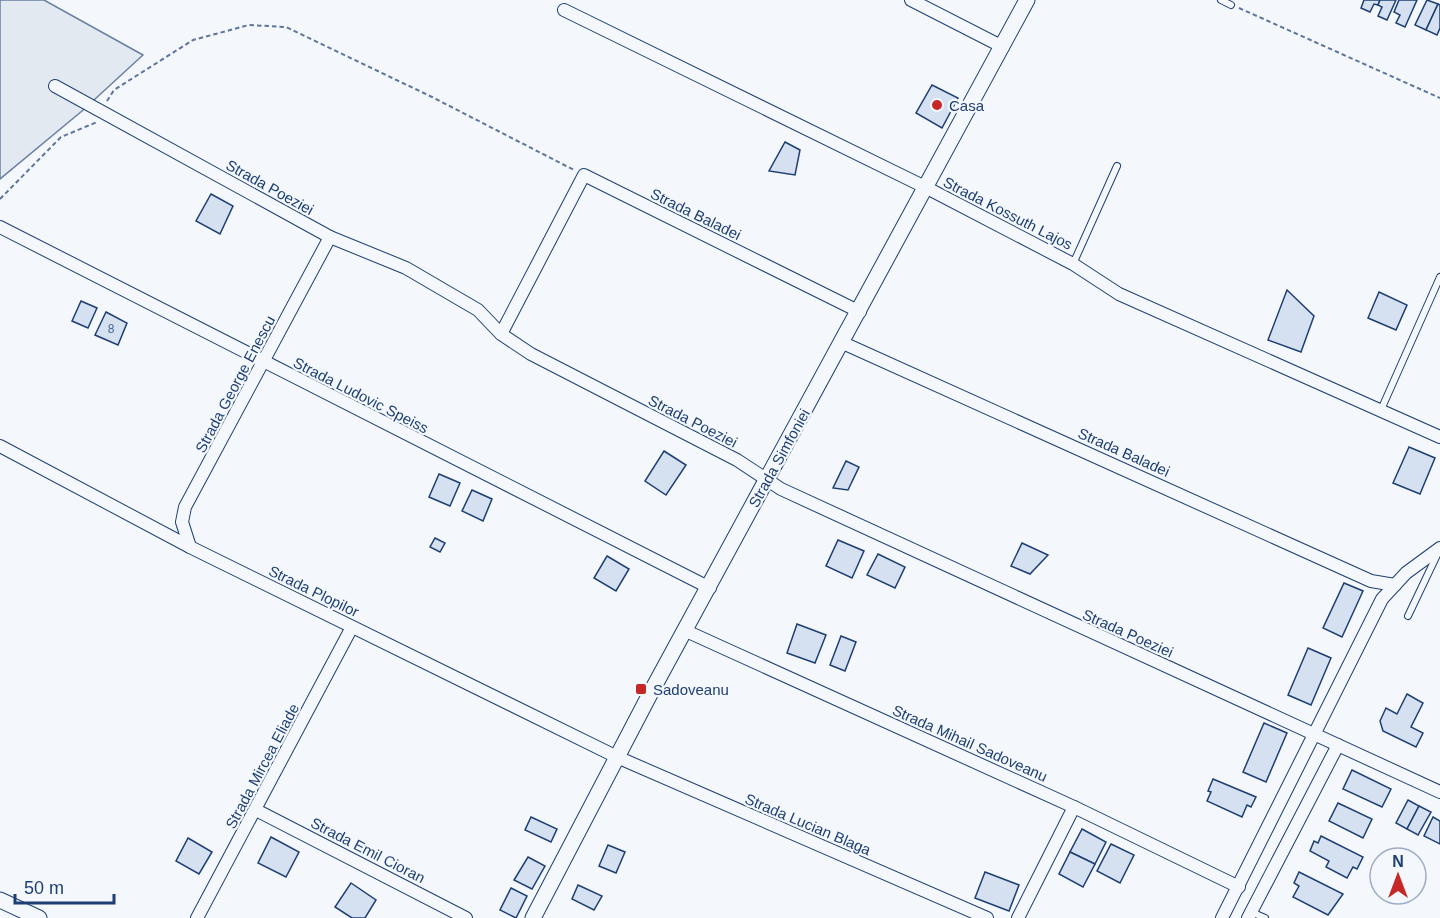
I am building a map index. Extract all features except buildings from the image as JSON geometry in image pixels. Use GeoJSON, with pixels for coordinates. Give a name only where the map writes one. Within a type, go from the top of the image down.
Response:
{"type":"FeatureCollection","features":[{"type":"Feature","properties":{"kind":"street"},"geometry":{"type":"LineString","coordinates":[[911,0],[1003,47]]}},
{"type":"Feature","properties":{"kind":"street","name":"Strada Simfoniei"},"geometry":{"type":"LineString","coordinates":[[533,918],[766,479],[860,312],[1027,0]]}},
{"type":"Feature","properties":{"kind":"street","name":"Strada Kossuth Lajos"},"geometry":{"type":"LineString","coordinates":[[564,10],[927,188],[1073,264],[1119,294],[1380,412],[1440,436]]}},
{"type":"Feature","properties":{"kind":"street","name":"Strada Poeziei"},"geometry":{"type":"LineString","coordinates":[[55,86],[330,237],[406,268],[478,310],[501,334],[531,354],[737,460],[781,489],[1005,594],[1440,792]]}},
{"type":"Feature","properties":{"kind":"street"},"geometry":{"type":"LineString","coordinates":[[501,334],[584,175]]}},
{"type":"Feature","properties":{"kind":"street","name":"Strada Baladei"},"geometry":{"type":"LineString","coordinates":[[584,175],[860,312]]}},
{"type":"Feature","properties":{"kind":"street","name":"Strada Ludovic Speiss"},"geometry":{"type":"LineString","coordinates":[[0,226],[710,588]]}},
{"type":"Feature","properties":{"kind":"street","name":"Strada George Enescu"},"geometry":{"type":"LineString","coordinates":[[190,547],[182,522],[185,507],[265,362],[330,237]]}},
{"type":"Feature","properties":{"kind":"street","name":"Strada Baladei"},"geometry":{"type":"LineString","coordinates":[[843,343],[1371,581],[1395,585]]}},
{"type":"Feature","properties":{"kind":"street","name":"Strada Plopilor"},"geometry":{"type":"LineString","coordinates":[[0,446],[190,547],[617,757]]}},
{"type":"Feature","properties":{"kind":"street"},"geometry":{"type":"LineString","coordinates":[[1222,918],[1382,599],[1395,585],[1440,549]]}},
{"type":"Feature","properties":{"kind":"street","name":"Strada Mircea Eliade"},"geometry":{"type":"LineString","coordinates":[[197,918],[352,627]]}},
{"type":"Feature","properties":{"kind":"street","name":"Strada Mihail Sadoveanu"},"geometry":{"type":"LineString","coordinates":[[686,631],[1074,807],[1239,887]]}},
{"type":"Feature","properties":{"kind":"street"},"geometry":{"type":"LineString","coordinates":[[1232,901],[1250,915],[1338,745]]}},
{"type":"Feature","properties":{"kind":"street","name":"Strada Lucian Blaga"},"geometry":{"type":"LineString","coordinates":[[617,757],[987,918]]}},
{"type":"Feature","properties":{"kind":"street"},"geometry":{"type":"LineString","coordinates":[[1018,918],[1074,807]]}},
{"type":"Feature","properties":{"kind":"street","name":"Strada Emil Cioran"},"geometry":{"type":"LineString","coordinates":[[256,810],[466,918]]}},
{"type":"Feature","properties":{"kind":"street"},"geometry":{"type":"LineString","coordinates":[[0,899],[39,918]]}},
{"type":"Feature","properties":{"kind":"lane"},"geometry":{"type":"LineString","coordinates":[[1221,0],[1231,4]]}},
{"type":"Feature","properties":{"kind":"lane"},"geometry":{"type":"LineString","coordinates":[[1073,264],[1117,166]]}},
{"type":"Feature","properties":{"kind":"lane"},"geometry":{"type":"LineString","coordinates":[[1380,412],[1440,277]]}},
{"type":"Feature","properties":{"kind":"lane"},"geometry":{"type":"LineString","coordinates":[[1408,616],[1440,549]]}},
{"type":"Feature","properties":{"kind":"lane"},"geometry":{"type":"LineString","coordinates":[[1250,915],[1265,918]]}},
{"type":"Feature","properties":{"kind":"path"},"geometry":{"type":"LineString","coordinates":[[1231,4],[1440,98]]}},
{"type":"Feature","properties":{"kind":"path"},"geometry":{"type":"LineString","coordinates":[[0,199],[61,137],[106,114],[114,90],[193,40],[249,25],[286,27],[432,97],[584,175]]}},
{"type":"Feature","properties":{"kind":"shaded area"},"geometry":{"type":"Polygon","coordinates":[[[0,0],[44,0],[143,55],[82,111],[0,179],[0,0]]]}},
{"type":"Feature","properties":{"kind":"place","name":"Casa"},"geometry":{"type":"Point","coordinates":[937,105]}},
{"type":"Feature","properties":{"kind":"place","name":"Sadoveanu"},"geometry":{"type":"Point","coordinates":[641,689]}}]}
